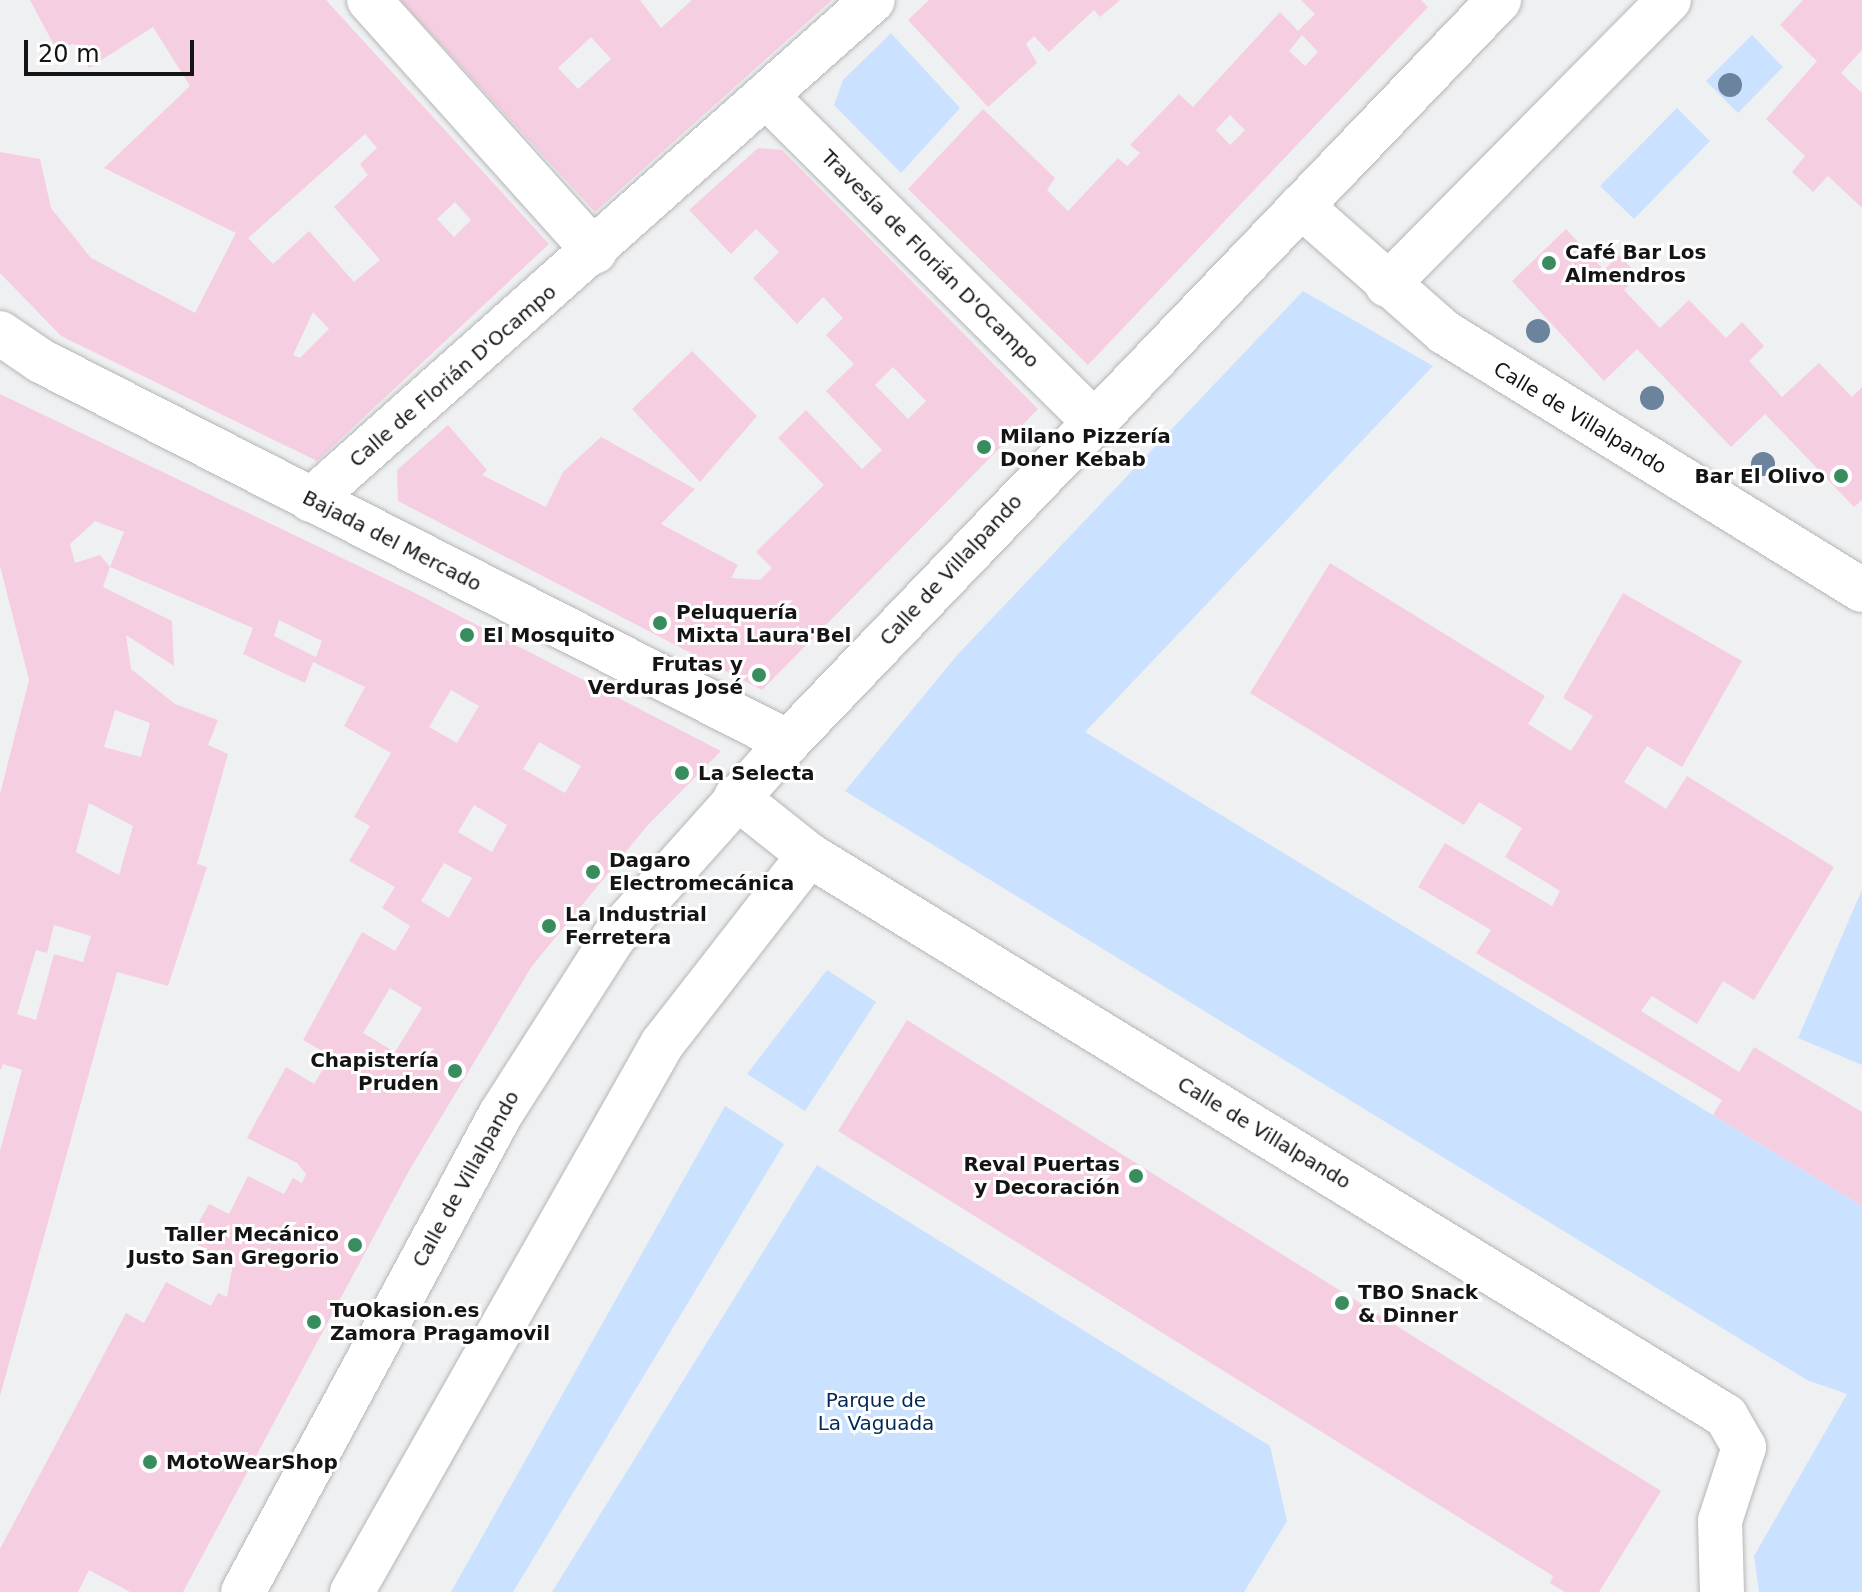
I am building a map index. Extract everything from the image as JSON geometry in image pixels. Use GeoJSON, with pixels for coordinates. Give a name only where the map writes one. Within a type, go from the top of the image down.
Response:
{"type":"FeatureCollection","features":[{"type":"Feature","properties":{"kind":"street"},"geometry":{"type":"LineString","coordinates":[[369,0],[595,252]]}},
{"type":"Feature","properties":{"kind":"street","name":"Calle de Florián D'Ocampo"},"geometry":{"type":"LineString","coordinates":[[311,500],[595,252],[873,0]]}},
{"type":"Feature","properties":{"kind":"street"},"geometry":{"type":"LineString","coordinates":[[1387,285],[1669,0]]}},
{"type":"Feature","properties":{"kind":"street","name":"Calle de Villalpando"},"geometry":{"type":"LineString","coordinates":[[243,1592],[548,1031],[613,938],[736,797],[1092,420],[1497,1]]}},
{"type":"Feature","properties":{"kind":"street","name":"Travesía de Florián D'Ocampo"},"geometry":{"type":"LineString","coordinates":[[767,97],[1092,420]]}},
{"type":"Feature","properties":{"kind":"street","name":"Calle de Villalpando"},"geometry":{"type":"LineString","coordinates":[[1301,206],[1387,285],[1468,349],[1862,590]]}},
{"type":"Feature","properties":{"kind":"street","name":"Bajada del Mercado"},"geometry":{"type":"LineString","coordinates":[[0,333],[311,500],[788,742]]}},
{"type":"Feature","properties":{"kind":"street","name":"Calle de Villalpando"},"geometry":{"type":"LineString","coordinates":[[736,797],[809,855],[1719,1411],[1744,1447],[1720,1521],[1722,1592]]}},
{"type":"Feature","properties":{"kind":"street"},"geometry":{"type":"LineString","coordinates":[[352,1592],[662,1044],[809,855]]}},
{"type":"Feature","properties":{"kind":"green space"},"geometry":{"type":"Polygon","coordinates":[[[891,33],[960,108],[901,173],[834,105],[843,80],[891,33]]]}},
{"type":"Feature","properties":{"kind":"green space"},"geometry":{"type":"Polygon","coordinates":[[[1752,35],[1783,67],[1738,113],[1706,81],[1752,35]]]}},
{"type":"Feature","properties":{"kind":"green space"},"geometry":{"type":"Polygon","coordinates":[[[1677,108],[1710,141],[1634,219],[1600,186],[1677,108]]]}},
{"type":"Feature","properties":{"kind":"green space"},"geometry":{"type":"Polygon","coordinates":[[[1303,291],[1433,366],[1085,732],[1862,1206],[1862,1592],[1759,1592],[1754,1556],[1847,1394],[1807,1380],[845,791],[959,653],[1303,291]]]}},
{"type":"Feature","properties":{"kind":"green space"},"geometry":{"type":"Polygon","coordinates":[[[1862,890],[1862,1065],[1798,1038],[1862,890]]]}},
{"type":"Feature","properties":{"kind":"green space"},"geometry":{"type":"Polygon","coordinates":[[[827,970],[876,1002],[805,1111],[747,1074],[827,970]]]}},
{"type":"Feature","properties":{"kind":"green space"},"geometry":{"type":"Polygon","coordinates":[[[725,1106],[784,1144],[513,1592],[451,1592],[725,1106]]]}},
{"type":"Feature","properties":{"kind":"green space","name":"Parque de La Vaguada"},"geometry":{"type":"Polygon","coordinates":[[[817,1165],[1270,1446],[1287,1521],[1244,1592],[552,1592],[817,1165]]]}},
{"type":"Feature","properties":{"kind":"building"},"geometry":{"type":"Polygon","coordinates":[[[30,0],[326,0],[549,244],[317,461],[61,336],[0,273],[0,152],[40,159],[51,208],[91,258],[195,313],[236,233],[104,168],[190,86],[153,27],[89,68],[74,44],[55,47],[30,0]],[[365,134],[248,238],[273,264],[309,231],[354,282],[380,260],[334,207],[368,175],[360,164],[377,148],[365,134]],[[455,202],[437,219],[454,237],[471,220],[455,202]],[[313,312],[293,355],[300,358],[329,329],[313,312]]]}},
{"type":"Feature","properties":{"kind":"building"},"geometry":{"type":"Polygon","coordinates":[[[400,0],[640,0],[661,28],[692,0],[832,0],[595,212],[400,0]],[[591,37],[558,68],[578,89],[611,59],[591,37]]]}},
{"type":"Feature","properties":{"kind":"building"},"geometry":{"type":"Polygon","coordinates":[[[929,0],[1120,0],[1100,17],[1094,10],[1049,52],[1034,36],[1026,44],[1037,63],[988,107],[908,20],[929,0]]]}},
{"type":"Feature","properties":{"kind":"building"},"geometry":{"type":"Polygon","coordinates":[[[1301,0],[1421,0],[1428,7],[1088,365],[908,189],[983,109],[1055,178],[1047,190],[1068,211],[1118,158],[1127,166],[1140,153],[1130,145],[1179,94],[1193,107],[1280,12],[1298,31],[1315,14],[1301,0]],[[1302,35],[1289,51],[1305,66],[1318,52],[1302,35]],[[1230,115],[1216,130],[1230,145],[1245,130],[1230,115]]]}},
{"type":"Feature","properties":{"kind":"building"},"geometry":{"type":"Polygon","coordinates":[[[1803,0],[1862,0],[1862,50],[1841,73],[1862,93],[1862,208],[1828,176],[1813,192],[1792,172],[1805,156],[1766,119],[1817,61],[1780,25],[1803,0]]]}},
{"type":"Feature","properties":{"kind":"building"},"geometry":{"type":"Polygon","coordinates":[[[758,148],[782,150],[1038,409],[762,690],[398,501],[397,470],[448,425],[487,470],[482,475],[546,507],[563,472],[601,437],[695,489],[661,524],[738,565],[731,578],[760,580],[772,568],[756,552],[824,485],[778,438],[806,410],[862,469],[882,450],[826,391],[854,364],[826,335],[843,318],[823,297],[797,324],[753,278],[779,252],[756,229],[731,254],[689,210],[758,148]],[[893,367],[875,385],[908,419],[926,401],[893,367]]]}},
{"type":"Feature","properties":{"kind":"building"},"geometry":{"type":"Polygon","coordinates":[[[1566,229],[1604,270],[1619,255],[1639,276],[1624,290],[1660,328],[1689,300],[1726,338],[1742,322],[1764,346],[1749,361],[1782,397],[1819,363],[1852,397],[1862,387],[1862,500],[1854,507],[1765,414],[1731,447],[1637,349],[1604,381],[1512,281],[1566,229]]]}},
{"type":"Feature","properties":{"kind":"building"},"geometry":{"type":"Polygon","coordinates":[[[692,351],[757,416],[700,482],[632,409],[692,351]]]}},
{"type":"Feature","properties":{"kind":"building"},"geometry":{"type":"Polygon","coordinates":[[[0,394],[415,593],[721,751],[647,826],[532,966],[410,1169],[183,1592],[130,1592],[89,1570],[78,1592],[0,1592],[0,1549],[126,1313],[144,1323],[166,1282],[211,1306],[218,1293],[227,1297],[233,1264],[189,1240],[209,1204],[229,1214],[248,1176],[284,1194],[293,1178],[302,1183],[306,1174],[297,1163],[247,1138],[286,1067],[314,1084],[331,1056],[303,1040],[362,932],[395,951],[410,926],[382,908],[395,887],[349,861],[370,826],[354,817],[391,753],[344,726],[365,687],[313,662],[305,683],[243,654],[253,628],[110,567],[103,587],[172,621],[174,666],[126,635],[131,669],[175,704],[218,720],[208,745],[228,754],[197,864],[207,867],[168,986],[117,972],[0,1396],[0,1151],[22,1070],[3,1064],[0,1071],[0,794],[29,680],[0,566],[0,394]],[[95,521],[70,544],[75,563],[100,555],[110,567],[124,532],[95,521]],[[279,620],[274,636],[316,657],[322,641],[279,620]],[[451,690],[429,727],[457,743],[479,706],[451,690]],[[115,710],[104,747],[141,757],[150,723],[115,710]],[[539,742],[523,769],[565,793],[581,766],[539,742]],[[89,803],[76,852],[119,875],[133,826],[89,803]],[[474,805],[458,832],[492,852],[507,825],[474,805]],[[444,863],[421,901],[449,918],[472,878],[444,863]],[[54,925],[47,953],[36,950],[17,1014],[36,1020],[54,954],[83,962],[91,936],[54,925]],[[390,988],[363,1033],[395,1052],[422,1008],[390,988]]]}},
{"type":"Feature","properties":{"kind":"building"},"geometry":{"type":"Polygon","coordinates":[[[1330,563],[1545,696],[1528,724],[1571,751],[1593,716],[1563,698],[1623,593],[1742,661],[1682,767],[1647,746],[1624,782],[1666,809],[1687,776],[1834,867],[1754,1000],[1723,981],[1697,1024],[1652,996],[1641,1011],[1739,1072],[1754,1047],[1862,1112],[1862,1206],[1713,1115],[1722,1100],[1476,953],[1491,930],[1418,887],[1445,843],[1552,906],[1560,891],[1505,857],[1522,828],[1479,802],[1464,825],[1250,693],[1330,563]]]}},
{"type":"Feature","properties":{"kind":"building"},"geometry":{"type":"Polygon","coordinates":[[[907,1020],[1661,1491],[1599,1592],[1565,1592],[1550,1583],[1553,1576],[838,1131],[907,1020]]]}},
{"type":"Feature","properties":{"kind":"place","name":"Café Bar Los Almendros"},"geometry":{"type":"Point","coordinates":[1549,263]}},
{"type":"Feature","properties":{"kind":"place","name":"Milano Pizzería Doner Kebab"},"geometry":{"type":"Point","coordinates":[984,447]}},
{"type":"Feature","properties":{"kind":"place","name":"Bar El Olivo"},"geometry":{"type":"Point","coordinates":[1841,476]}},
{"type":"Feature","properties":{"kind":"place","name":"Peluquería Mixta Laura'Bel"},"geometry":{"type":"Point","coordinates":[660,623]}},
{"type":"Feature","properties":{"kind":"place","name":"El Mosquito"},"geometry":{"type":"Point","coordinates":[467,635]}},
{"type":"Feature","properties":{"kind":"place","name":"Frutas y Verduras José"},"geometry":{"type":"Point","coordinates":[759,675]}},
{"type":"Feature","properties":{"kind":"place","name":"La Selecta"},"geometry":{"type":"Point","coordinates":[682,773]}},
{"type":"Feature","properties":{"kind":"place","name":"Dagaro Electromecánica"},"geometry":{"type":"Point","coordinates":[593,872]}},
{"type":"Feature","properties":{"kind":"place","name":"La Industrial Ferretera"},"geometry":{"type":"Point","coordinates":[549,926]}},
{"type":"Feature","properties":{"kind":"place","name":"Chapistería Pruden"},"geometry":{"type":"Point","coordinates":[455,1071]}},
{"type":"Feature","properties":{"kind":"place","name":"Reval Puertas y Decoración"},"geometry":{"type":"Point","coordinates":[1136,1176]}},
{"type":"Feature","properties":{"kind":"place","name":"Taller Mecánico Justo San Gregorio"},"geometry":{"type":"Point","coordinates":[355,1245]}},
{"type":"Feature","properties":{"kind":"place","name":"TBO Snack & Dinner"},"geometry":{"type":"Point","coordinates":[1342,1303]}},
{"type":"Feature","properties":{"kind":"place","name":"TuOkasion.es Zamora Pragamovil"},"geometry":{"type":"Point","coordinates":[314,1322]}},
{"type":"Feature","properties":{"kind":"place","name":"MotoWearShop"},"geometry":{"type":"Point","coordinates":[150,1462]}}]}
